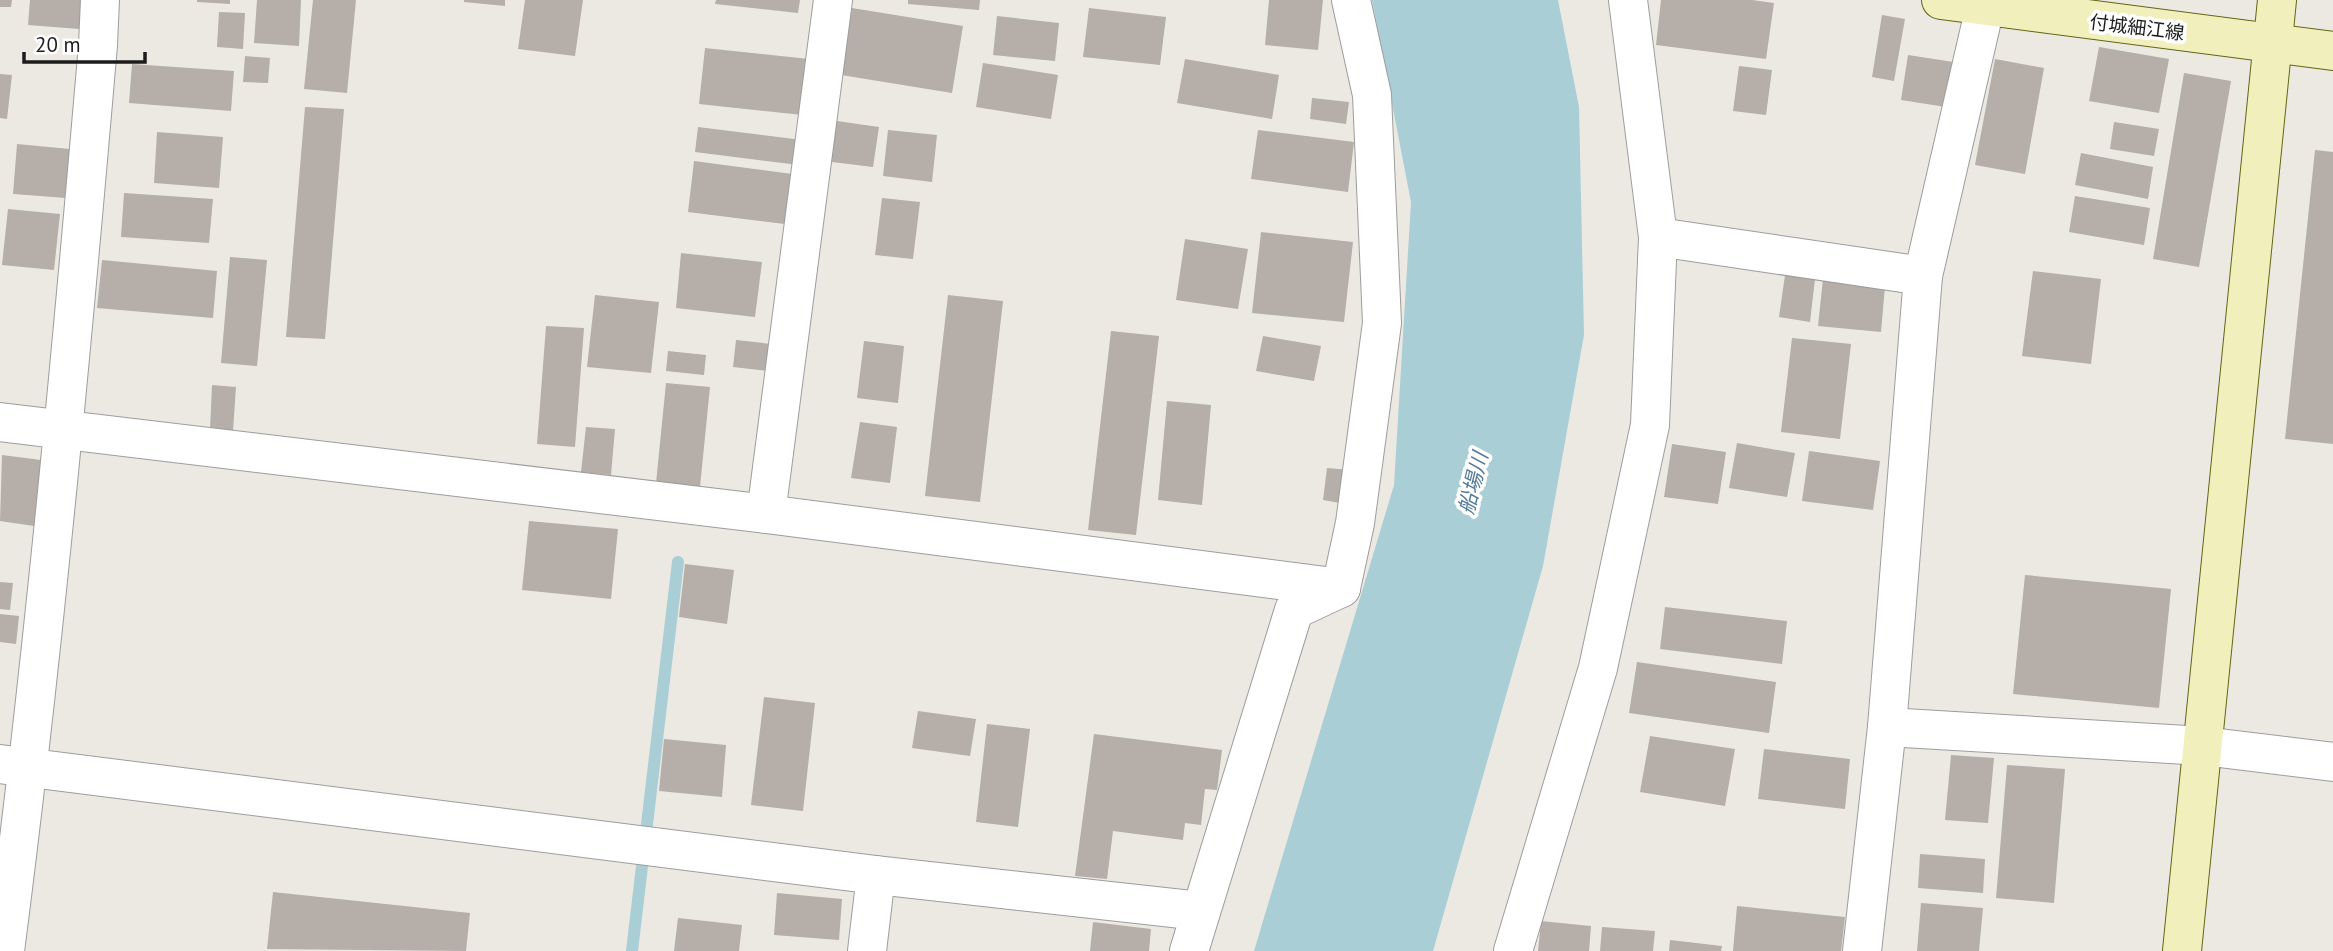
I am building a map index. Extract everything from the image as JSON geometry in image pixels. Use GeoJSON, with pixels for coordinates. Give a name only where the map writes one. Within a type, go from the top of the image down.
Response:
{"type":"FeatureCollection","features":[{"type":"Feature","properties":{"kind":"street"},"geometry":{"type":"LineString","coordinates":[[5,951],[15,765],[64,430],[100,0]]}},
{"type":"Feature","properties":{"kind":"street"},"geometry":{"type":"LineString","coordinates":[[766,514],[832,0]]}},
{"type":"Feature","properties":{"kind":"street"},"geometry":{"type":"LineString","coordinates":[[1341,588],[1355,523],[1382,323],[1372,95],[1351,0]]}},
{"type":"Feature","properties":{"kind":"street"},"geometry":{"type":"LineString","coordinates":[[1513,951],[1598,668],[1650,425],[1658,237],[1628,0]]}},
{"type":"Feature","properties":{"kind":"street","name":"付城細江線"},"geometry":{"type":"LineString","coordinates":[[1941,0],[1985,7],[2028,6],[2333,51]]}},
{"type":"Feature","properties":{"kind":"street"},"geometry":{"type":"LineString","coordinates":[[2182,951],[2277,0]]}},
{"type":"Feature","properties":{"kind":"street"},"geometry":{"type":"LineString","coordinates":[[1862,951],[1887,727],[1923,276],[1985,7]]}},
{"type":"Feature","properties":{"kind":"street"},"geometry":{"type":"LineString","coordinates":[[1658,237],[1923,276]]}},
{"type":"Feature","properties":{"kind":"street"},"geometry":{"type":"LineString","coordinates":[[0,422],[766,514],[1341,588]]}},
{"type":"Feature","properties":{"kind":"street"},"geometry":{"type":"LineString","coordinates":[[1189,951],[1294,610],[1341,588]]}},
{"type":"Feature","properties":{"kind":"street"},"geometry":{"type":"LineString","coordinates":[[1887,727],[2203,746],[2333,762]]}},
{"type":"Feature","properties":{"kind":"street"},"geometry":{"type":"LineString","coordinates":[[15,765],[876,875],[1200,911]]}},
{"type":"Feature","properties":{"kind":"street"},"geometry":{"type":"LineString","coordinates":[[867,951],[876,875]]}},
{"type":"Feature","properties":{"kind":"water","name":"船場川"},"geometry":{"type":"Polygon","coordinates":[[[1372,0],[1558,0],[1579,107],[1584,335],[1543,566],[1433,951],[1254,951],[1394,485],[1411,202],[1372,0]]]}},
{"type":"Feature","properties":{"kind":"building"},"geometry":{"type":"Polygon","coordinates":[[[0,0],[12,0],[11,7],[0,7],[0,0]]]}},
{"type":"Feature","properties":{"kind":"building"},"geometry":{"type":"Polygon","coordinates":[[[30,0],[82,0],[79,29],[28,25],[30,0]]]}},
{"type":"Feature","properties":{"kind":"building"},"geometry":{"type":"Polygon","coordinates":[[[230,0],[230,4],[197,2],[230,0]]]}},
{"type":"Feature","properties":{"kind":"building"},"geometry":{"type":"Polygon","coordinates":[[[257,0],[301,0],[299,46],[254,43],[257,0]]]}},
{"type":"Feature","properties":{"kind":"building"},"geometry":{"type":"Polygon","coordinates":[[[313,0],[356,0],[347,93],[304,89],[313,0]]]}},
{"type":"Feature","properties":{"kind":"building"},"geometry":{"type":"Polygon","coordinates":[[[505,0],[505,6],[464,2],[505,0]]]}},
{"type":"Feature","properties":{"kind":"building"},"geometry":{"type":"Polygon","coordinates":[[[525,0],[583,0],[575,56],[518,49],[525,0]]]}},
{"type":"Feature","properties":{"kind":"building"},"geometry":{"type":"Polygon","coordinates":[[[716,0],[800,0],[798,13],[715,4],[716,0]]]}},
{"type":"Feature","properties":{"kind":"building"},"geometry":{"type":"Polygon","coordinates":[[[908,0],[980,0],[979,10],[908,4],[908,0]]]}},
{"type":"Feature","properties":{"kind":"building"},"geometry":{"type":"Polygon","coordinates":[[[1269,0],[1323,0],[1318,50],[1265,45],[1269,0]]]}},
{"type":"Feature","properties":{"kind":"building"},"geometry":{"type":"Polygon","coordinates":[[[1661,0],[1752,0],[1774,3],[1766,59],[1656,45],[1661,0]]]}},
{"type":"Feature","properties":{"kind":"building"},"geometry":{"type":"Polygon","coordinates":[[[852,8],[963,26],[952,93],[841,75],[852,8]]]}},
{"type":"Feature","properties":{"kind":"building"},"geometry":{"type":"Polygon","coordinates":[[[1089,8],[1166,17],[1160,65],[1083,57],[1089,8]]]}},
{"type":"Feature","properties":{"kind":"building"},"geometry":{"type":"Polygon","coordinates":[[[219,12],[245,13],[243,49],[217,47],[219,12]]]}},
{"type":"Feature","properties":{"kind":"building"},"geometry":{"type":"Polygon","coordinates":[[[1882,15],[1905,19],[1894,81],[1872,77],[1882,15]]]}},
{"type":"Feature","properties":{"kind":"building"},"geometry":{"type":"Polygon","coordinates":[[[997,16],[1059,23],[1055,61],[993,55],[997,16]]]}},
{"type":"Feature","properties":{"kind":"building"},"geometry":{"type":"Polygon","coordinates":[[[2099,47],[2169,59],[2159,113],[2089,101],[2099,47]]]}},
{"type":"Feature","properties":{"kind":"building"},"geometry":{"type":"Polygon","coordinates":[[[705,48],[809,59],[803,115],[699,104],[705,48]]]}},
{"type":"Feature","properties":{"kind":"building"},"geometry":{"type":"Polygon","coordinates":[[[1908,55],[1960,63],[1952,108],[1901,100],[1908,55]]]}},
{"type":"Feature","properties":{"kind":"building"},"geometry":{"type":"Polygon","coordinates":[[[245,56],[270,58],[268,83],[243,82],[245,56]]]}},
{"type":"Feature","properties":{"kind":"building"},"geometry":{"type":"Polygon","coordinates":[[[1185,59],[1279,75],[1272,119],[1177,103],[1185,59]]]}},
{"type":"Feature","properties":{"kind":"building"},"geometry":{"type":"Polygon","coordinates":[[[1995,59],[2044,68],[2025,174],[1975,165],[1995,59]]]}},
{"type":"Feature","properties":{"kind":"building"},"geometry":{"type":"Polygon","coordinates":[[[983,63],[1058,75],[1051,119],[976,107],[983,63]]]}},
{"type":"Feature","properties":{"kind":"building"},"geometry":{"type":"Polygon","coordinates":[[[132,64],[234,71],[231,111],[129,103],[132,64]]]}},
{"type":"Feature","properties":{"kind":"building"},"geometry":{"type":"Polygon","coordinates":[[[1739,66],[1772,70],[1766,115],[1733,111],[1739,66]]]}},
{"type":"Feature","properties":{"kind":"building"},"geometry":{"type":"Polygon","coordinates":[[[2184,73],[2231,81],[2199,267],[2153,259],[2184,73]]]}},
{"type":"Feature","properties":{"kind":"building"},"geometry":{"type":"Polygon","coordinates":[[[0,74],[12,75],[7,119],[0,118],[0,74]]]}},
{"type":"Feature","properties":{"kind":"building"},"geometry":{"type":"Polygon","coordinates":[[[1312,98],[1349,102],[1346,124],[1310,119],[1312,98]]]}},
{"type":"Feature","properties":{"kind":"building"},"geometry":{"type":"Polygon","coordinates":[[[305,107],[344,109],[325,339],[286,337],[305,107]]]}},
{"type":"Feature","properties":{"kind":"building"},"geometry":{"type":"Polygon","coordinates":[[[830,120],[879,127],[873,167],[824,161],[830,120]]]}},
{"type":"Feature","properties":{"kind":"building"},"geometry":{"type":"Polygon","coordinates":[[[2114,122],[2159,129],[2154,156],[2110,149],[2114,122]]]}},
{"type":"Feature","properties":{"kind":"building"},"geometry":{"type":"Polygon","coordinates":[[[698,127],[802,140],[799,165],[695,152],[698,127]]]}},
{"type":"Feature","properties":{"kind":"building"},"geometry":{"type":"Polygon","coordinates":[[[888,130],[937,135],[932,182],[883,176],[888,130]]]}},
{"type":"Feature","properties":{"kind":"building"},"geometry":{"type":"Polygon","coordinates":[[[1258,130],[1354,142],[1348,192],[1251,179],[1258,130]]]}},
{"type":"Feature","properties":{"kind":"building"},"geometry":{"type":"Polygon","coordinates":[[[157,132],[223,137],[219,188],[154,183],[157,132]]]}},
{"type":"Feature","properties":{"kind":"building"},"geometry":{"type":"Polygon","coordinates":[[[17,144],[70,149],[66,198],[13,194],[17,144]]]}},
{"type":"Feature","properties":{"kind":"building"},"geometry":{"type":"Polygon","coordinates":[[[2315,150],[2333,152],[2333,444],[2285,439],[2315,150]]]}},
{"type":"Feature","properties":{"kind":"building"},"geometry":{"type":"Polygon","coordinates":[[[2081,153],[2153,167],[2148,199],[2075,185],[2081,153]]]}},
{"type":"Feature","properties":{"kind":"building"},"geometry":{"type":"Polygon","coordinates":[[[694,161],[800,175],[793,225],[688,212],[694,161]]]}},
{"type":"Feature","properties":{"kind":"building"},"geometry":{"type":"Polygon","coordinates":[[[124,193],[213,199],[209,243],[121,237],[124,193]]]}},
{"type":"Feature","properties":{"kind":"building"},"geometry":{"type":"Polygon","coordinates":[[[2075,196],[2150,208],[2144,245],[2069,232],[2075,196]]]}},
{"type":"Feature","properties":{"kind":"building"},"geometry":{"type":"Polygon","coordinates":[[[882,198],[920,202],[913,259],[875,255],[882,198]]]}},
{"type":"Feature","properties":{"kind":"building"},"geometry":{"type":"Polygon","coordinates":[[[8,209],[60,214],[54,270],[2,265],[8,209]]]}},
{"type":"Feature","properties":{"kind":"building"},"geometry":{"type":"Polygon","coordinates":[[[1261,232],[1353,242],[1344,322],[1252,313],[1261,232]]]}},
{"type":"Feature","properties":{"kind":"building"},"geometry":{"type":"Polygon","coordinates":[[[1185,239],[1248,249],[1238,309],[1176,300],[1185,239]]]}},
{"type":"Feature","properties":{"kind":"building"},"geometry":{"type":"Polygon","coordinates":[[[681,253],[762,262],[755,317],[676,308],[681,253]]]}},
{"type":"Feature","properties":{"kind":"building"},"geometry":{"type":"Polygon","coordinates":[[[230,257],[267,260],[257,366],[221,363],[230,257]]]}},
{"type":"Feature","properties":{"kind":"building"},"geometry":{"type":"Polygon","coordinates":[[[102,260],[217,271],[213,318],[97,308],[102,260]]]}},
{"type":"Feature","properties":{"kind":"building"},"geometry":{"type":"Polygon","coordinates":[[[2033,271],[2101,279],[2091,364],[2022,356],[2033,271]]]}},
{"type":"Feature","properties":{"kind":"building"},"geometry":{"type":"Polygon","coordinates":[[[1785,275],[1815,279],[1810,322],[1779,317],[1785,275]]]}},
{"type":"Feature","properties":{"kind":"building"},"geometry":{"type":"Polygon","coordinates":[[[1823,279],[1885,286],[1881,332],[1818,326],[1823,279]]]}},
{"type":"Feature","properties":{"kind":"building"},"geometry":{"type":"Polygon","coordinates":[[[595,295],[659,302],[651,373],[587,367],[595,295]]]}},
{"type":"Feature","properties":{"kind":"building"},"geometry":{"type":"Polygon","coordinates":[[[948,295],[1003,301],[980,502],[925,496],[948,295]]]}},
{"type":"Feature","properties":{"kind":"building"},"geometry":{"type":"Polygon","coordinates":[[[546,326],[584,328],[575,447],[537,444],[546,326]]]}},
{"type":"Feature","properties":{"kind":"building"},"geometry":{"type":"Polygon","coordinates":[[[1111,331],[1159,336],[1136,535],[1088,530],[1111,331]]]}},
{"type":"Feature","properties":{"kind":"building"},"geometry":{"type":"Polygon","coordinates":[[[1263,336],[1321,346],[1314,381],[1256,371],[1263,336]]]}},
{"type":"Feature","properties":{"kind":"building"},"geometry":{"type":"Polygon","coordinates":[[[1792,338],[1851,344],[1840,439],[1781,432],[1792,338]]]}},
{"type":"Feature","properties":{"kind":"building"},"geometry":{"type":"Polygon","coordinates":[[[736,340],[772,344],[769,371],[733,367],[736,340]]]}},
{"type":"Feature","properties":{"kind":"building"},"geometry":{"type":"Polygon","coordinates":[[[864,341],[904,346],[898,403],[857,398],[864,341]]]}},
{"type":"Feature","properties":{"kind":"building"},"geometry":{"type":"Polygon","coordinates":[[[668,351],[706,355],[704,375],[666,371],[668,351]]]}},
{"type":"Feature","properties":{"kind":"building"},"geometry":{"type":"Polygon","coordinates":[[[666,383],[710,387],[700,487],[656,483],[666,383]]]}},
{"type":"Feature","properties":{"kind":"building"},"geometry":{"type":"Polygon","coordinates":[[[212,385],[236,387],[233,431],[210,430],[212,385]]]}},
{"type":"Feature","properties":{"kind":"building"},"geometry":{"type":"Polygon","coordinates":[[[1167,401],[1211,405],[1202,505],[1158,500],[1167,401]]]}},
{"type":"Feature","properties":{"kind":"building"},"geometry":{"type":"Polygon","coordinates":[[[860,422],[897,427],[890,483],[851,478],[860,422]]]}},
{"type":"Feature","properties":{"kind":"building"},"geometry":{"type":"Polygon","coordinates":[[[586,427],[615,429],[611,475],[581,472],[586,427]]]}},
{"type":"Feature","properties":{"kind":"building"},"geometry":{"type":"Polygon","coordinates":[[[1737,443],[1795,453],[1787,497],[1729,488],[1737,443]]]}},
{"type":"Feature","properties":{"kind":"building"},"geometry":{"type":"Polygon","coordinates":[[[1672,444],[1726,452],[1718,504],[1664,497],[1672,444]]]}},
{"type":"Feature","properties":{"kind":"building"},"geometry":{"type":"Polygon","coordinates":[[[1809,451],[1880,461],[1873,510],[1802,501],[1809,451]]]}},
{"type":"Feature","properties":{"kind":"building"},"geometry":{"type":"Polygon","coordinates":[[[2,455],[41,460],[34,526],[0,521],[2,455]]]}},
{"type":"Feature","properties":{"kind":"building"},"geometry":{"type":"Polygon","coordinates":[[[1327,468],[1350,470],[1346,504],[1323,500],[1327,468]]]}},
{"type":"Feature","properties":{"kind":"building"},"geometry":{"type":"Polygon","coordinates":[[[529,521],[618,529],[611,599],[522,590],[529,521]]]}},
{"type":"Feature","properties":{"kind":"building"},"geometry":{"type":"Polygon","coordinates":[[[685,564],[734,570],[727,624],[679,617],[685,564]]]}},
{"type":"Feature","properties":{"kind":"building"},"geometry":{"type":"Polygon","coordinates":[[[2025,575],[2171,589],[2159,708],[2013,694],[2025,575]]]}},
{"type":"Feature","properties":{"kind":"building"},"geometry":{"type":"Polygon","coordinates":[[[0,582],[13,583],[10,610],[0,609],[0,582]]]}},
{"type":"Feature","properties":{"kind":"building"},"geometry":{"type":"Polygon","coordinates":[[[1665,607],[1787,621],[1782,664],[1660,649],[1665,607]]]}},
{"type":"Feature","properties":{"kind":"building"},"geometry":{"type":"Polygon","coordinates":[[[0,614],[19,616],[16,644],[0,642],[0,614]]]}},
{"type":"Feature","properties":{"kind":"building"},"geometry":{"type":"Polygon","coordinates":[[[1637,662],[1776,682],[1769,733],[1629,713],[1637,662]]]}},
{"type":"Feature","properties":{"kind":"building"},"geometry":{"type":"Polygon","coordinates":[[[764,697],[815,703],[803,811],[751,805],[764,697]]]}},
{"type":"Feature","properties":{"kind":"building"},"geometry":{"type":"Polygon","coordinates":[[[918,711],[976,719],[970,756],[912,748],[918,711]]]}},
{"type":"Feature","properties":{"kind":"building"},"geometry":{"type":"Polygon","coordinates":[[[987,724],[1030,729],[1018,827],[976,822],[987,724]]]}},
{"type":"Feature","properties":{"kind":"building"},"geometry":{"type":"Polygon","coordinates":[[[1094,734],[1222,750],[1217,790],[1205,789],[1201,825],[1185,823],[1183,840],[1113,831],[1107,879],[1075,876],[1094,734]]]}},
{"type":"Feature","properties":{"kind":"building"},"geometry":{"type":"Polygon","coordinates":[[[1650,736],[1735,749],[1725,806],[1640,792],[1650,736]]]}},
{"type":"Feature","properties":{"kind":"building"},"geometry":{"type":"Polygon","coordinates":[[[664,739],[726,745],[722,797],[659,791],[664,739]]]}},
{"type":"Feature","properties":{"kind":"building"},"geometry":{"type":"Polygon","coordinates":[[[1764,749],[1850,759],[1845,809],[1758,799],[1764,749]]]}},
{"type":"Feature","properties":{"kind":"building"},"geometry":{"type":"Polygon","coordinates":[[[1951,755],[1994,758],[1988,823],[1945,820],[1951,755]]]}},
{"type":"Feature","properties":{"kind":"building"},"geometry":{"type":"Polygon","coordinates":[[[2007,765],[2065,769],[2054,903],[1996,898],[2007,765]]]}},
{"type":"Feature","properties":{"kind":"building"},"geometry":{"type":"Polygon","coordinates":[[[1920,854],[1985,859],[1983,893],[1918,888],[1920,854]]]}},
{"type":"Feature","properties":{"kind":"building"},"geometry":{"type":"Polygon","coordinates":[[[273,892],[470,913],[466,951],[267,949],[273,892]]]}},
{"type":"Feature","properties":{"kind":"building"},"geometry":{"type":"Polygon","coordinates":[[[777,893],[842,899],[839,940],[774,935],[777,893]]]}},
{"type":"Feature","properties":{"kind":"building"},"geometry":{"type":"Polygon","coordinates":[[[1921,903],[1983,908],[1979,951],[1917,951],[1921,903]]]}},
{"type":"Feature","properties":{"kind":"building"},"geometry":{"type":"Polygon","coordinates":[[[1737,906],[1845,917],[1841,951],[1733,951],[1737,906]]]}},
{"type":"Feature","properties":{"kind":"building"},"geometry":{"type":"Polygon","coordinates":[[[678,918],[742,925],[739,951],[674,951],[678,918]]]}},
{"type":"Feature","properties":{"kind":"building"},"geometry":{"type":"Polygon","coordinates":[[[1541,921],[1591,926],[1589,951],[1538,951],[1541,921]]]}},
{"type":"Feature","properties":{"kind":"building"},"geometry":{"type":"Polygon","coordinates":[[[1093,922],[1151,929],[1149,951],[1090,951],[1093,922]]]}},
{"type":"Feature","properties":{"kind":"building"},"geometry":{"type":"Polygon","coordinates":[[[1602,927],[1655,931],[1653,951],[1600,951],[1602,927]]]}},
{"type":"Feature","properties":{"kind":"building"},"geometry":{"type":"Polygon","coordinates":[[[1670,940],[1722,946],[1721,951],[1669,951],[1670,940]]]}},
{"type":"Feature","properties":{"kind":"waterway"},"geometry":{"type":"LineString","coordinates":[[632,951],[678,562]]}}]}
